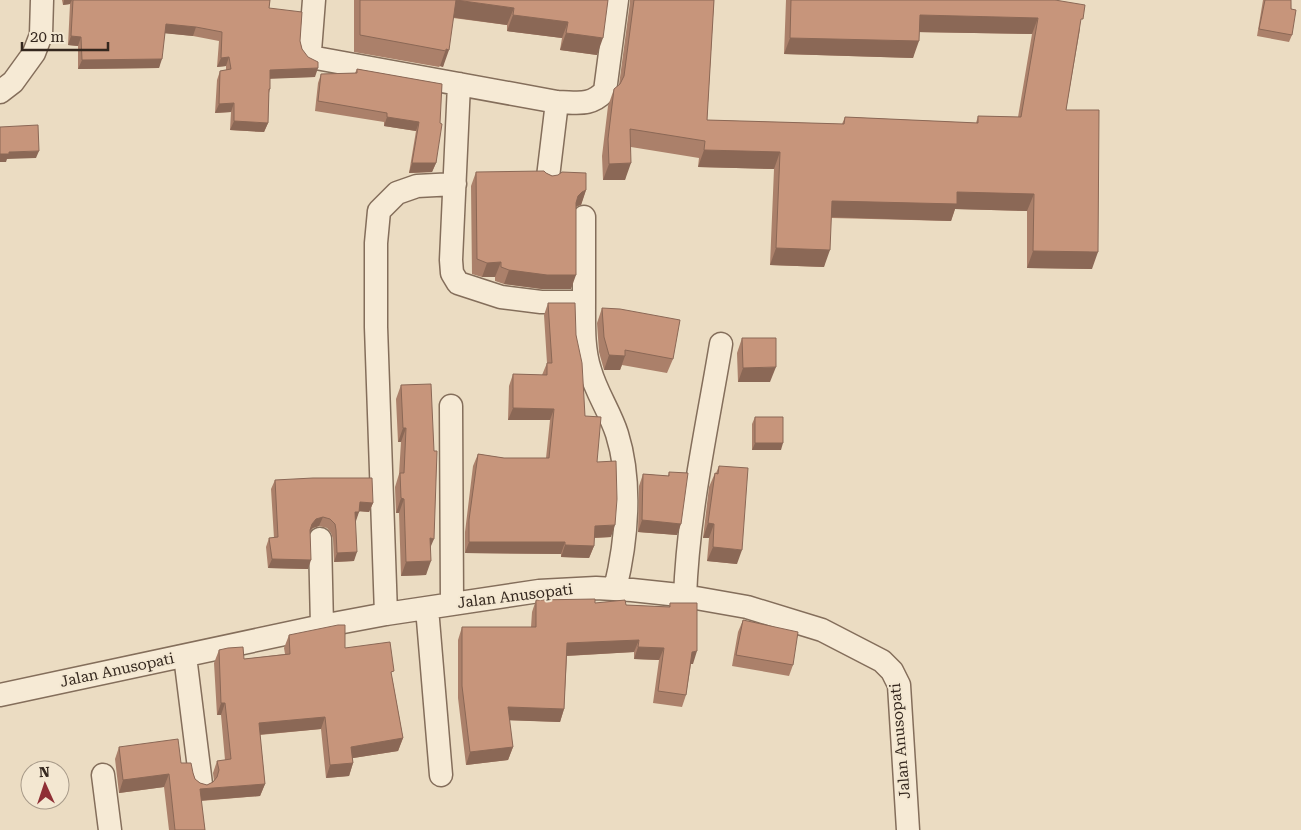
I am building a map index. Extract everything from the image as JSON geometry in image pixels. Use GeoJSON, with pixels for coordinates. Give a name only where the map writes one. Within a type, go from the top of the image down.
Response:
{"type":"FeatureCollection","features":[{"type":"Feature","properties":{"kind":"street"},"geometry":{"type":"LineString","coordinates":[[0,92],[12,82],[34,53],[41,35],[42,0]]}},
{"type":"Feature","properties":{"kind":"street"},"geometry":{"type":"LineString","coordinates":[[314,0],[310,51],[311,55],[316,58],[557,102],[587,103],[598,99],[605,91],[617,0]]}},
{"type":"Feature","properties":{"kind":"street"},"geometry":{"type":"LineString","coordinates":[[459,84],[452,273],[458,283],[501,297],[541,302],[584,302]]}},
{"type":"Feature","properties":{"kind":"street"},"geometry":{"type":"LineString","coordinates":[[548,177],[557,102]]}},
{"type":"Feature","properties":{"kind":"street"},"geometry":{"type":"LineString","coordinates":[[386,614],[376,327],[376,243],[379,211],[397,192],[417,186],[455,184]]}},
{"type":"Feature","properties":{"kind":"street"},"geometry":{"type":"LineString","coordinates":[[584,217],[586,356],[598,393],[617,434],[622,455],[626,490],[625,528],[621,563],[615,588]]}},
{"type":"Feature","properties":{"kind":"street"},"geometry":{"type":"LineString","coordinates":[[685,597],[686,569],[700,459],[720,344]]}},
{"type":"Feature","properties":{"kind":"street"},"geometry":{"type":"LineString","coordinates":[[451,406],[452,604]]}},
{"type":"Feature","properties":{"kind":"street"},"geometry":{"type":"LineString","coordinates":[[320,539],[322,626]]}},
{"type":"Feature","properties":{"kind":"street","name":"Jalan Anusopati"},"geometry":{"type":"LineString","coordinates":[[0,694],[322,626],[386,614],[539,591],[615,588],[685,597],[747,607],[822,630],[882,661],[892,671],[898,685],[908,830]]}},
{"type":"Feature","properties":{"kind":"street"},"geometry":{"type":"LineString","coordinates":[[427,608],[441,775]]}},
{"type":"Feature","properties":{"kind":"street"},"geometry":{"type":"LineString","coordinates":[[186,656],[201,784]]}},
{"type":"Feature","properties":{"kind":"street"},"geometry":{"type":"LineString","coordinates":[[103,775],[110,830]]}},
{"type":"Feature","properties":{"kind":"building"},"geometry":{"type":"Polygon","coordinates":[[[73,0],[270,0],[269,8],[302,12],[300,41],[302,49],[308,57],[318,62],[318,68],[270,70],[268,123],[234,121],[234,103],[219,104],[220,71],[231,69],[229,57],[221,58],[222,32],[166,24],[162,59],[82,60],[81,37],[71,36],[73,0]]]}},
{"type":"Feature","properties":{"kind":"building"},"geometry":{"type":"Polygon","coordinates":[[[360,0],[456,0],[449,50],[360,35],[360,0]]]}},
{"type":"Feature","properties":{"kind":"building"},"geometry":{"type":"Polygon","coordinates":[[[456,0],[608,0],[603,38],[566,33],[568,22],[513,15],[514,8],[456,0]]]}},
{"type":"Feature","properties":{"kind":"building"},"geometry":{"type":"Polygon","coordinates":[[[634,0],[714,0],[707,120],[844,124],[845,117],[978,123],[978,116],[1021,117],[1038,18],[920,15],[919,41],[790,38],[791,0],[1055,0],[1085,5],[1066,110],[1099,110],[1098,252],[1033,251],[1034,194],[957,192],[957,204],[832,201],[830,250],[776,248],[780,152],[704,150],[705,141],[630,129],[631,163],[609,164],[608,139],[614,89],[620,84],[624,76],[634,0]]]}},
{"type":"Feature","properties":{"kind":"building"},"geometry":{"type":"Polygon","coordinates":[[[1265,0],[1291,0],[1291,9],[1296,10],[1292,35],[1259,29],[1265,0]]]}},
{"type":"Feature","properties":{"kind":"building"},"geometry":{"type":"Polygon","coordinates":[[[357,69],[442,84],[440,123],[442,124],[436,163],[412,163],[419,122],[387,117],[387,113],[318,101],[321,74],[357,73],[357,69]]]}},
{"type":"Feature","properties":{"kind":"building"},"geometry":{"type":"Polygon","coordinates":[[[38,125],[39,151],[0,154],[0,127],[38,125]]]}},
{"type":"Feature","properties":{"kind":"building"},"geometry":{"type":"Polygon","coordinates":[[[544,171],[552,176],[562,172],[586,173],[586,190],[578,196],[576,203],[576,275],[547,275],[509,270],[501,267],[501,262],[487,263],[477,259],[476,172],[544,171]]]}},
{"type":"Feature","properties":{"kind":"building"},"geometry":{"type":"Polygon","coordinates":[[[548,303],[575,303],[576,335],[582,363],[585,416],[601,417],[597,462],[616,461],[617,499],[615,525],[595,526],[594,546],[565,545],[565,542],[469,542],[469,520],[478,454],[504,458],[549,458],[554,409],[513,408],[513,374],[547,375],[547,363],[552,363],[548,303]]]}},
{"type":"Feature","properties":{"kind":"building"},"geometry":{"type":"Polygon","coordinates":[[[602,308],[620,309],[680,320],[673,359],[625,350],[625,356],[609,355],[604,337],[602,308]]]}},
{"type":"Feature","properties":{"kind":"building"},"geometry":{"type":"Polygon","coordinates":[[[742,338],[776,338],[776,367],[743,368],[742,338]]]}},
{"type":"Feature","properties":{"kind":"building"},"geometry":{"type":"Polygon","coordinates":[[[431,384],[434,451],[437,451],[434,539],[430,538],[431,561],[406,562],[404,499],[401,498],[400,473],[404,473],[406,428],[403,428],[401,385],[431,384]]]}},
{"type":"Feature","properties":{"kind":"building"},"geometry":{"type":"Polygon","coordinates":[[[755,417],[783,417],[783,443],[755,443],[755,417]]]}},
{"type":"Feature","properties":{"kind":"building"},"geometry":{"type":"Polygon","coordinates":[[[719,466],[748,468],[742,550],[713,547],[714,524],[708,523],[715,473],[718,474],[719,466]]]}},
{"type":"Feature","properties":{"kind":"building"},"geometry":{"type":"Polygon","coordinates":[[[669,472],[688,473],[681,524],[642,520],[643,474],[669,476],[669,472]]]}},
{"type":"Feature","properties":{"kind":"building"},"geometry":{"type":"Polygon","coordinates":[[[372,478],[373,503],[360,502],[359,512],[355,512],[357,552],[337,553],[335,524],[330,519],[323,517],[316,519],[310,530],[311,560],[272,559],[269,538],[278,537],[275,480],[372,478]]]}},
{"type":"Feature","properties":{"kind":"building"},"geometry":{"type":"Polygon","coordinates":[[[595,599],[595,603],[625,600],[626,605],[670,607],[670,603],[697,603],[697,651],[692,652],[686,695],[658,691],[664,648],[638,647],[639,640],[567,643],[564,709],[508,707],[513,747],[470,752],[462,686],[462,627],[536,627],[536,600],[595,599]]]}},
{"type":"Feature","properties":{"kind":"building"},"geometry":{"type":"Polygon","coordinates":[[[743,620],[798,632],[793,665],[736,655],[743,620]]]}},
{"type":"Feature","properties":{"kind":"building"},"geometry":{"type":"Polygon","coordinates":[[[345,625],[345,648],[390,642],[394,671],[391,672],[403,738],[351,747],[353,763],[330,765],[325,717],[259,723],[265,784],[200,789],[205,830],[175,830],[169,774],[123,780],[119,747],[178,739],[181,763],[191,763],[195,779],[200,783],[207,785],[213,782],[219,770],[217,761],[231,759],[225,703],[221,703],[219,650],[243,647],[244,659],[290,654],[289,635],[345,625]]]}}]}
